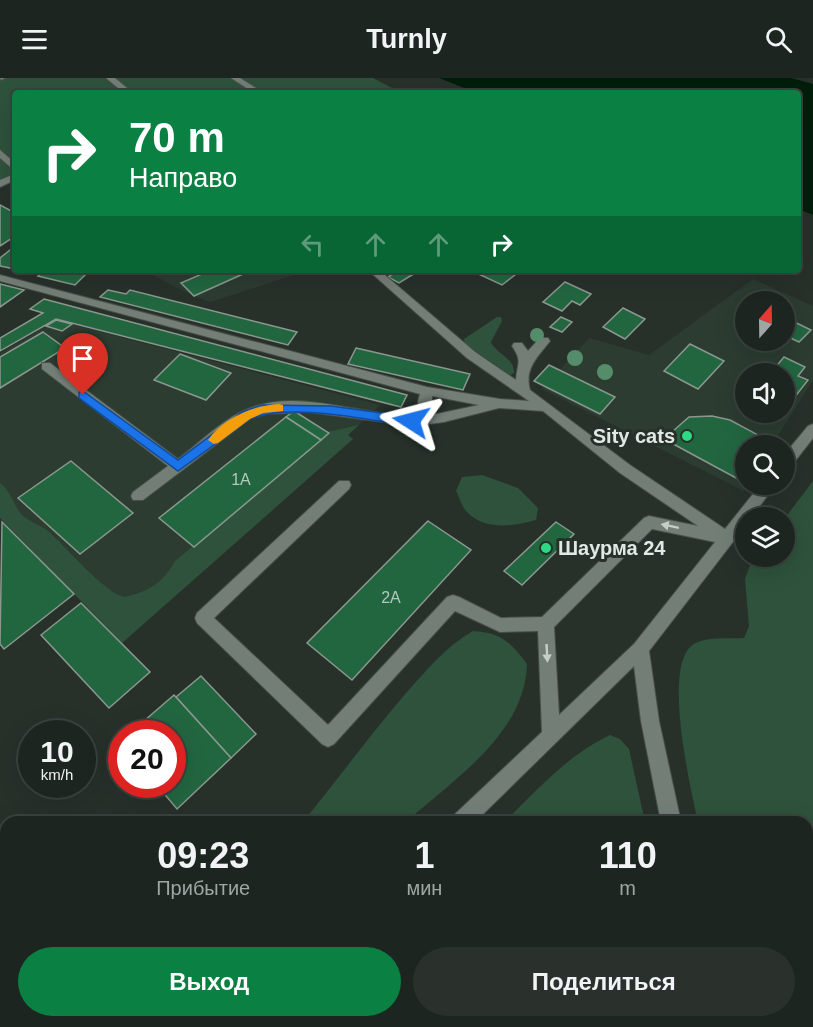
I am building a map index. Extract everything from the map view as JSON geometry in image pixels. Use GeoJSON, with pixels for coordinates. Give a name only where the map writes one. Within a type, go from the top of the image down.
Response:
{"type":"FeatureCollection","features":[{"type":"Feature","properties":{"kind":"street"},"geometry":{"type":"LineString","coordinates":[[110,78],[125,90]]}},
{"type":"Feature","properties":{"kind":"street"},"geometry":{"type":"LineString","coordinates":[[235,78],[255,90]]}},
{"type":"Feature","properties":{"kind":"street"},"geometry":{"type":"LineString","coordinates":[[0,153],[12,165]]}},
{"type":"Feature","properties":{"kind":"street"},"geometry":{"type":"LineString","coordinates":[[376,273],[471,355],[625,468],[727,538]]}},
{"type":"Feature","properties":{"kind":"street"},"geometry":{"type":"LineString","coordinates":[[0,279],[427,391],[500,404],[546,408]]}},
{"type":"Feature","properties":{"kind":"street"},"geometry":{"type":"LineString","coordinates":[[525,393],[521,373],[526,362],[544,341]]}},
{"type":"Feature","properties":{"kind":"street"},"geometry":{"type":"LineString","coordinates":[[518,346],[525,355],[526,362]]}},
{"type":"Feature","properties":{"kind":"street"},"geometry":{"type":"LineString","coordinates":[[45,366],[178,466]]}},
{"type":"Feature","properties":{"kind":"street"},"geometry":{"type":"LineString","coordinates":[[426,420],[424,401],[427,391]]}},
{"type":"Feature","properties":{"kind":"street"},"geometry":{"type":"LineString","coordinates":[[138,496],[246,416],[262,409],[321,409],[411,421],[461,415],[500,404]]}},
{"type":"Feature","properties":{"kind":"street"},"geometry":{"type":"LineString","coordinates":[[795,451],[813,429]]}},
{"type":"Feature","properties":{"kind":"street"},"geometry":{"type":"LineString","coordinates":[[344,485],[203,618],[328,738],[453,602],[500,625],[546,624],[649,522],[727,538]]}},
{"type":"Feature","properties":{"kind":"street"},"geometry":{"type":"LineString","coordinates":[[467,816],[640,649],[760,495]]}},
{"type":"Feature","properties":{"kind":"street"},"geometry":{"type":"LineString","coordinates":[[546,624],[551,737]]}},
{"type":"Feature","properties":{"kind":"street"},"geometry":{"type":"LineString","coordinates":[[640,649],[650,721],[670,816]]}},
{"type":"Feature","properties":{"kind":"shaded area"},"geometry":{"type":"Polygon","coordinates":[[[0,78],[373,78],[396,90],[12,90],[12,178],[0,184],[0,78]]]}},
{"type":"Feature","properties":{"kind":"shaded area"},"geometry":{"type":"Polygon","coordinates":[[[439,78],[791,78],[813,84],[813,215],[801,210],[801,90],[469,90],[439,78]]]}},
{"type":"Feature","properties":{"kind":"shaded area"},"geometry":{"type":"Polygon","coordinates":[[[149,273],[300,273],[211,302],[193,296],[149,273]]]}},
{"type":"Feature","properties":{"kind":"shaded area"},"geometry":{"type":"Polygon","coordinates":[[[753,279],[780,291],[737,291],[753,279]]]}},
{"type":"Feature","properties":{"kind":"shaded area"},"geometry":{"type":"Polygon","coordinates":[[[735,292],[735,351],[795,351],[795,298],[813,306],[813,380],[795,409],[795,363],[735,363],[735,423],[786,423],[778,435],[735,435],[735,486],[542,389],[589,338],[649,355],[735,292]]]}},
{"type":"Feature","properties":{"kind":"shaded area"},"geometry":{"type":"Polygon","coordinates":[[[497,317],[501,317],[502,321],[491,342],[512,364],[514,373],[510,375],[465,344],[464,339],[497,317]]]}},
{"type":"Feature","properties":{"kind":"shaded area"},"geometry":{"type":"Polygon","coordinates":[[[56,320],[380,405],[348,435],[353,439],[122,643],[0,518],[0,353],[56,320]]]}},
{"type":"Feature","properties":{"kind":"shaded area"},"geometry":{"type":"Polygon","coordinates":[[[359,425],[348,435],[353,439],[122,643],[0,518],[0,483],[7,490],[21,514],[48,531],[106,587],[124,597],[133,595],[160,581],[175,561],[329,434],[327,432],[359,425]]]}},
{"type":"Feature","properties":{"kind":"shaded area"},"geometry":{"type":"Polygon","coordinates":[[[482,475],[518,488],[538,508],[536,520],[500,525],[474,518],[465,510],[456,491],[462,477],[482,475]]]}},
{"type":"Feature","properties":{"kind":"shaded area"},"geometry":{"type":"Polygon","coordinates":[[[813,481],[813,816],[697,816],[681,728],[680,676],[684,656],[699,641],[744,638],[749,626],[745,579],[749,567],[795,567],[793,507],[813,481]]]}},
{"type":"Feature","properties":{"kind":"shaded area"},"geometry":{"type":"Polygon","coordinates":[[[473,631],[491,634],[504,640],[527,664],[523,689],[514,712],[484,753],[413,816],[308,816],[406,693],[445,651],[473,631]]]}},
{"type":"Feature","properties":{"kind":"shaded area"},"geometry":{"type":"Polygon","coordinates":[[[610,735],[620,739],[629,749],[644,816],[510,816],[567,763],[610,735]]]}},
{"type":"Feature","properties":{"kind":"building"},"geometry":{"type":"Polygon","coordinates":[[[0,205],[12,211],[12,238],[0,246],[0,205]]]}},
{"type":"Feature","properties":{"kind":"building"},"geometry":{"type":"Polygon","coordinates":[[[12,248],[12,268],[0,266],[0,258],[12,248]]]}},
{"type":"Feature","properties":{"kind":"building"},"geometry":{"type":"Polygon","coordinates":[[[42,273],[87,273],[75,285],[38,276],[42,273]]]}},
{"type":"Feature","properties":{"kind":"building"},"geometry":{"type":"Polygon","coordinates":[[[204,273],[245,273],[194,296],[181,283],[204,273]]]}},
{"type":"Feature","properties":{"kind":"building"},"geometry":{"type":"Polygon","coordinates":[[[394,273],[412,275],[399,283],[388,277],[394,273]]]}},
{"type":"Feature","properties":{"kind":"building"},"geometry":{"type":"Polygon","coordinates":[[[476,273],[517,273],[502,285],[476,273]]]}},
{"type":"Feature","properties":{"kind":"building"},"geometry":{"type":"Polygon","coordinates":[[[565,282],[591,294],[580,305],[572,301],[562,311],[543,302],[565,282]]]}},
{"type":"Feature","properties":{"kind":"building"},"geometry":{"type":"Polygon","coordinates":[[[0,284],[24,290],[0,307],[0,284]]]}},
{"type":"Feature","properties":{"kind":"building"},"geometry":{"type":"Polygon","coordinates":[[[108,290],[126,294],[130,290],[297,332],[288,345],[100,297],[108,290]]]}},
{"type":"Feature","properties":{"kind":"building"},"geometry":{"type":"Polygon","coordinates":[[[44,299],[407,395],[401,407],[56,319],[0,351],[0,338],[43,313],[30,309],[44,299]]]}},
{"type":"Feature","properties":{"kind":"building"},"geometry":{"type":"Polygon","coordinates":[[[623,308],[645,319],[625,339],[603,327],[623,308]]]}},
{"type":"Feature","properties":{"kind":"building"},"geometry":{"type":"Polygon","coordinates":[[[561,317],[572,322],[562,332],[550,327],[561,317]]]}},
{"type":"Feature","properties":{"kind":"building"},"geometry":{"type":"Polygon","coordinates":[[[56,320],[72,324],[62,331],[46,326],[56,320]]]}},
{"type":"Feature","properties":{"kind":"building"},"geometry":{"type":"Polygon","coordinates":[[[795,322],[811,330],[799,342],[795,340],[795,322]]]}},
{"type":"Feature","properties":{"kind":"building"},"geometry":{"type":"Polygon","coordinates":[[[43,332],[65,348],[0,388],[0,357],[43,332]]]}},
{"type":"Feature","properties":{"kind":"building"},"geometry":{"type":"Polygon","coordinates":[[[690,344],[724,361],[698,389],[664,371],[690,344]]]}},
{"type":"Feature","properties":{"kind":"building"},"geometry":{"type":"Polygon","coordinates":[[[356,348],[470,374],[463,390],[348,364],[356,348]]]}},
{"type":"Feature","properties":{"kind":"building"},"geometry":{"type":"Polygon","coordinates":[[[180,354],[231,373],[206,400],[154,380],[180,354]]]}},
{"type":"Feature","properties":{"kind":"building"},"geometry":{"type":"Polygon","coordinates":[[[784,357],[805,367],[798,376],[808,380],[795,397],[795,363],[779,363],[784,357]]]}},
{"type":"Feature","properties":{"kind":"building"},"geometry":{"type":"Polygon","coordinates":[[[549,365],[615,397],[600,414],[534,381],[549,365]]]}},
{"type":"Feature","properties":{"kind":"building"},"geometry":{"type":"Polygon","coordinates":[[[294,411],[329,433],[321,440],[286,417],[294,411]]]}},
{"type":"Feature","properties":{"kind":"building"},"geometry":{"type":"Polygon","coordinates":[[[712,416],[730,420],[758,435],[735,435],[735,477],[664,439],[689,417],[712,416]]]}},
{"type":"Feature","properties":{"kind":"building"},"geometry":{"type":"Polygon","coordinates":[[[286,417],[321,440],[194,547],[159,518],[286,417]]]}},
{"type":"Feature","properties":{"kind":"building"},"geometry":{"type":"Polygon","coordinates":[[[71,461],[133,513],[80,554],[18,498],[71,461]]]}},
{"type":"Feature","properties":{"kind":"building"},"geometry":{"type":"Polygon","coordinates":[[[428,521],[471,550],[352,680],[307,643],[428,521]]]}},
{"type":"Feature","properties":{"kind":"building"},"geometry":{"type":"Polygon","coordinates":[[[2,522],[74,594],[4,649],[0,644],[2,522]]]}},
{"type":"Feature","properties":{"kind":"building"},"geometry":{"type":"Polygon","coordinates":[[[556,522],[574,534],[522,585],[504,571],[556,522]]]}},
{"type":"Feature","properties":{"kind":"building"},"geometry":{"type":"Polygon","coordinates":[[[81,603],[150,672],[109,708],[41,635],[81,603]]]}},
{"type":"Feature","properties":{"kind":"building"},"geometry":{"type":"Polygon","coordinates":[[[201,676],[256,734],[231,758],[176,697],[201,676]]]}},
{"type":"Feature","properties":{"kind":"building"},"geometry":{"type":"Polygon","coordinates":[[[174,695],[231,758],[177,809],[168,798],[186,798],[186,720],[145,720],[174,695]]]}},
{"type":"Feature","properties":{"kind":"slow traffic"},"geometry":{"type":"LineString","coordinates":[[214,440],[246,416],[262,409],[279,408]]}},
{"type":"Feature","properties":{"kind":"place","name":"Sity cats"},"geometry":{"type":"Point","coordinates":[687,436]}},
{"type":"Feature","properties":{"kind":"place","name":"Шаурма 24"},"geometry":{"type":"Point","coordinates":[546,548]}},
{"type":"Feature","properties":{"kind":"route"},"geometry":{"type":"LineString","coordinates":[[83,395],[178,466],[246,416],[262,409],[290,407],[331,410],[411,421]]}}]}
